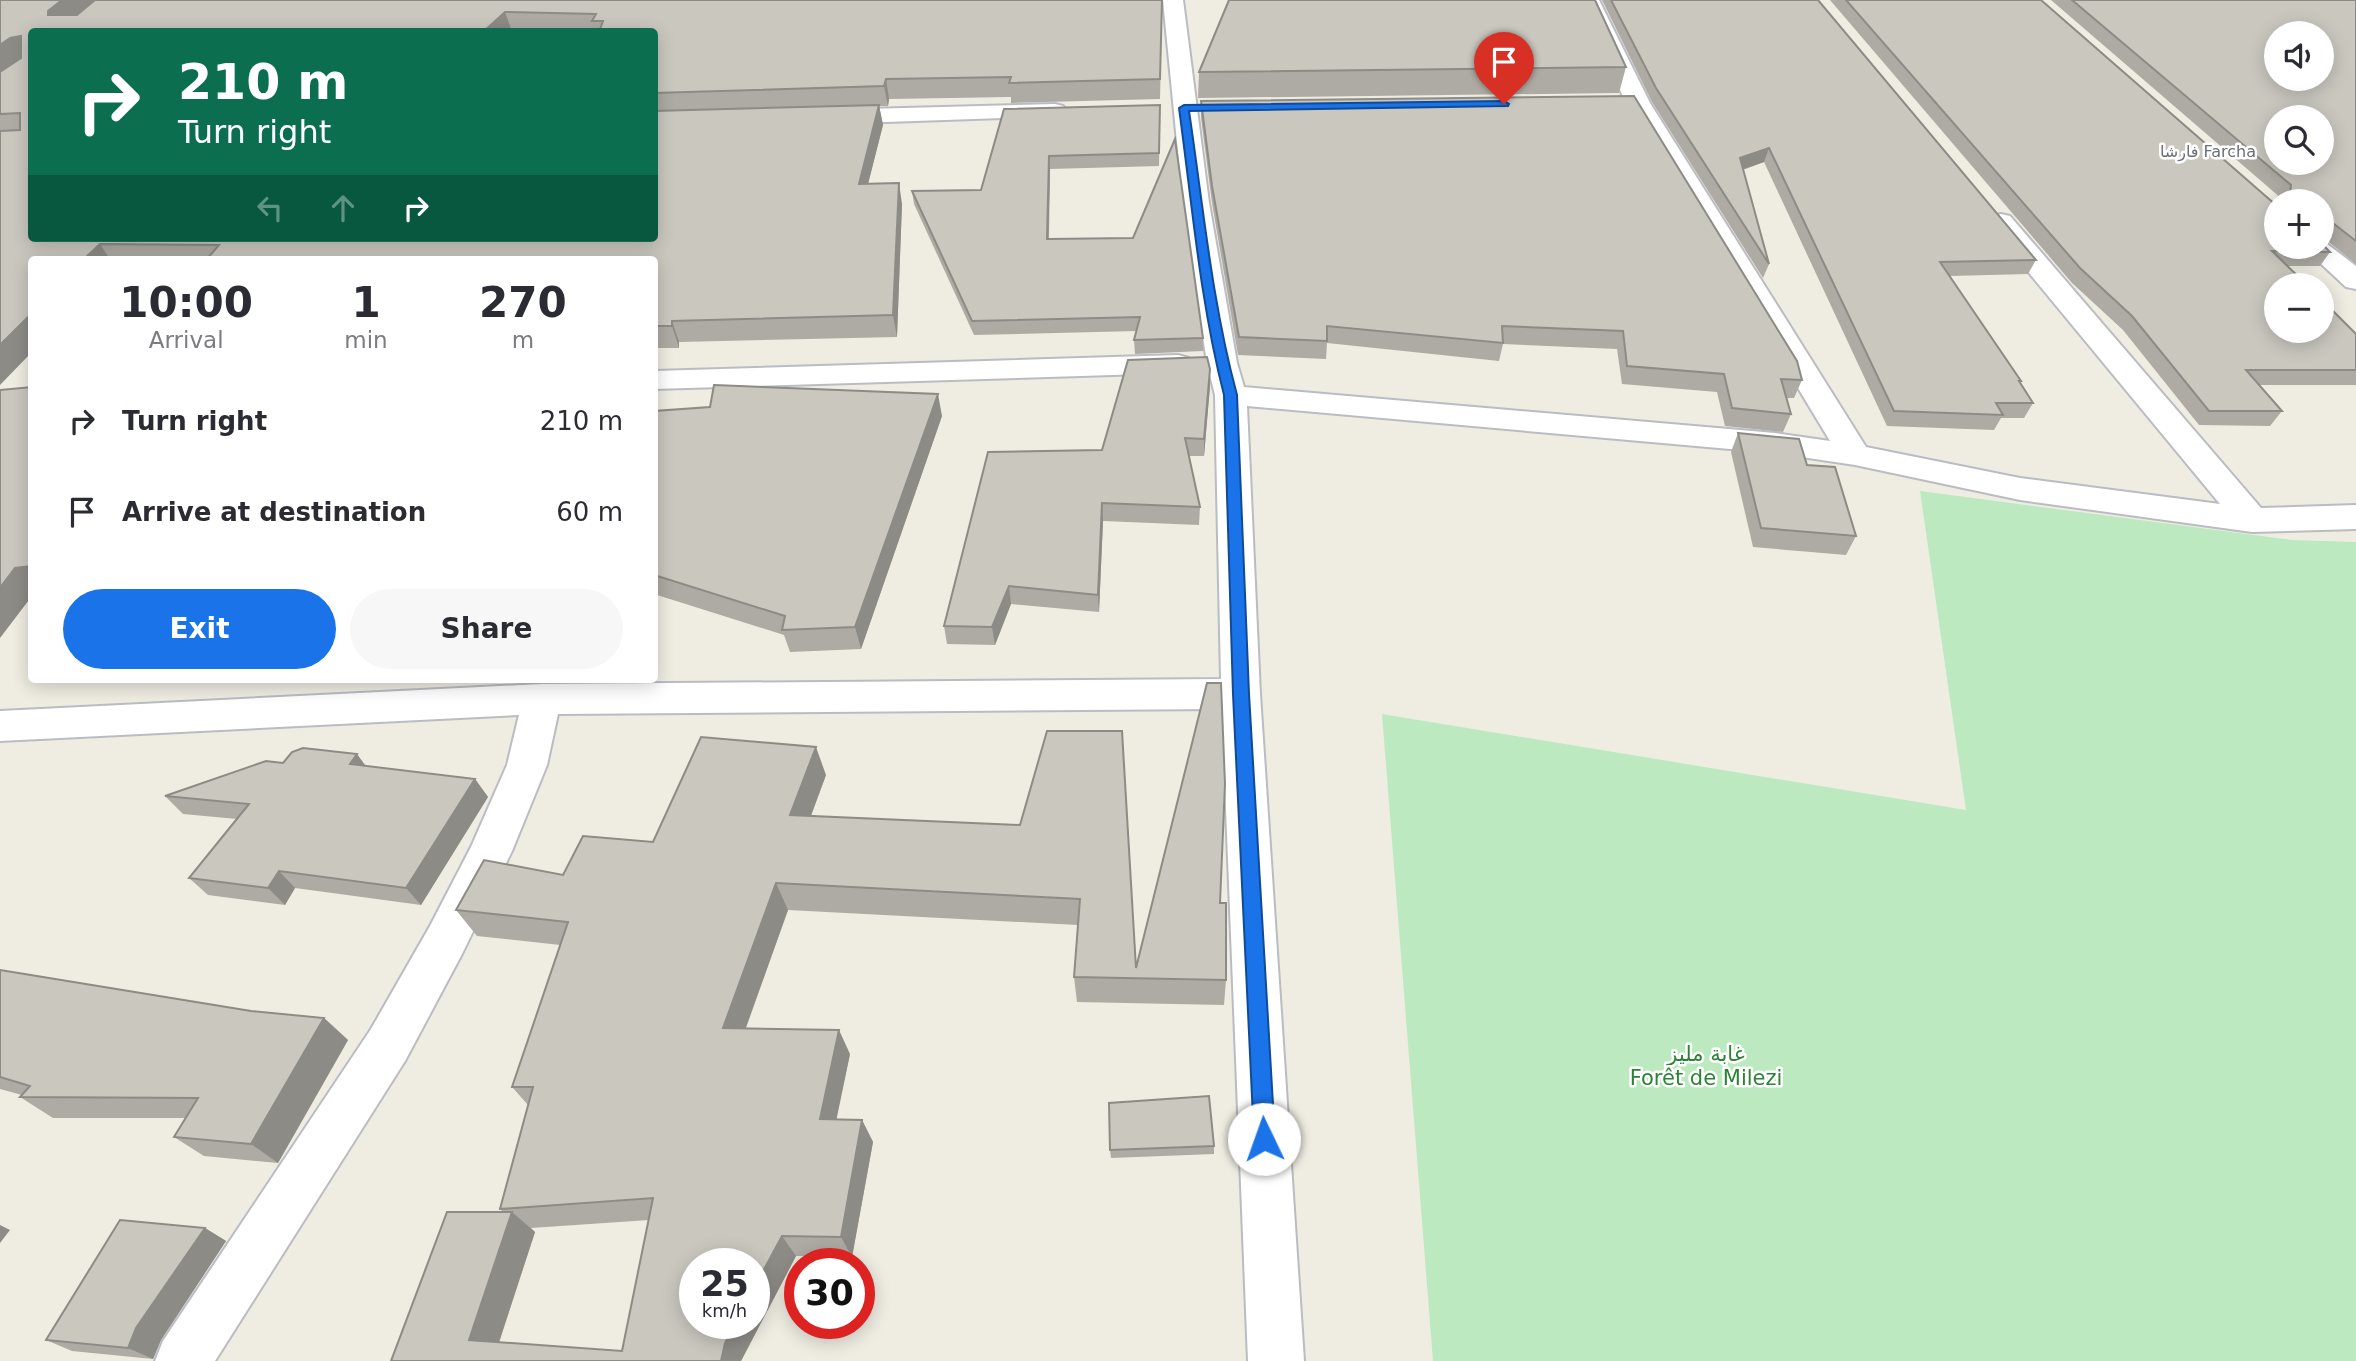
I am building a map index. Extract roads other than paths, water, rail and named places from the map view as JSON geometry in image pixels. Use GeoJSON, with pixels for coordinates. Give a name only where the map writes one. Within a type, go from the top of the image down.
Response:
{"type":"FeatureCollection","features":[{"type":"Feature","properties":{"kind":"street"},"geometry":{"type":"LineString","coordinates":[[1173,0],[1184,108],[1226,379],[1276,1361]]}},
{"type":"Feature","properties":{"kind":"street"},"geometry":{"type":"LineString","coordinates":[[1589,0],[1638,103],[1855,455]]}},
{"type":"Feature","properties":{"kind":"street"},"geometry":{"type":"LineString","coordinates":[[1611,103],[1638,103]]}},
{"type":"Feature","properties":{"kind":"street"},"geometry":{"type":"LineString","coordinates":[[808,118],[1072,111]]}},
{"type":"Feature","properties":{"kind":"street"},"geometry":{"type":"LineString","coordinates":[[1984,202],[2252,520]]}},
{"type":"Feature","properties":{"kind":"street"},"geometry":{"type":"LineString","coordinates":[[2331,259],[2356,281]]}},
{"type":"Feature","properties":{"kind":"street"},"geometry":{"type":"LineString","coordinates":[[658,380],[1226,379],[1713,435],[1855,455],[2020,489],[2252,520],[2356,517]]}},
{"type":"Feature","properties":{"kind":"street"},"geometry":{"type":"LineString","coordinates":[[0,726],[542,699],[1241,694]]}},
{"type":"Feature","properties":{"kind":"street"},"geometry":{"type":"LineString","coordinates":[[183,1361],[388,1045],[446,940],[491,851],[527,765],[542,699]]}},
{"type":"Feature","properties":{"kind":"district","name":"فارشا Farcha"},"geometry":{"type":"Point","coordinates":[2208,151]}},
{"type":"Feature","properties":{"kind":"park label","name":"غابة مليز Forêt de Milezi"},"geometry":{"type":"Point","coordinates":[1706,1066]}}]}
